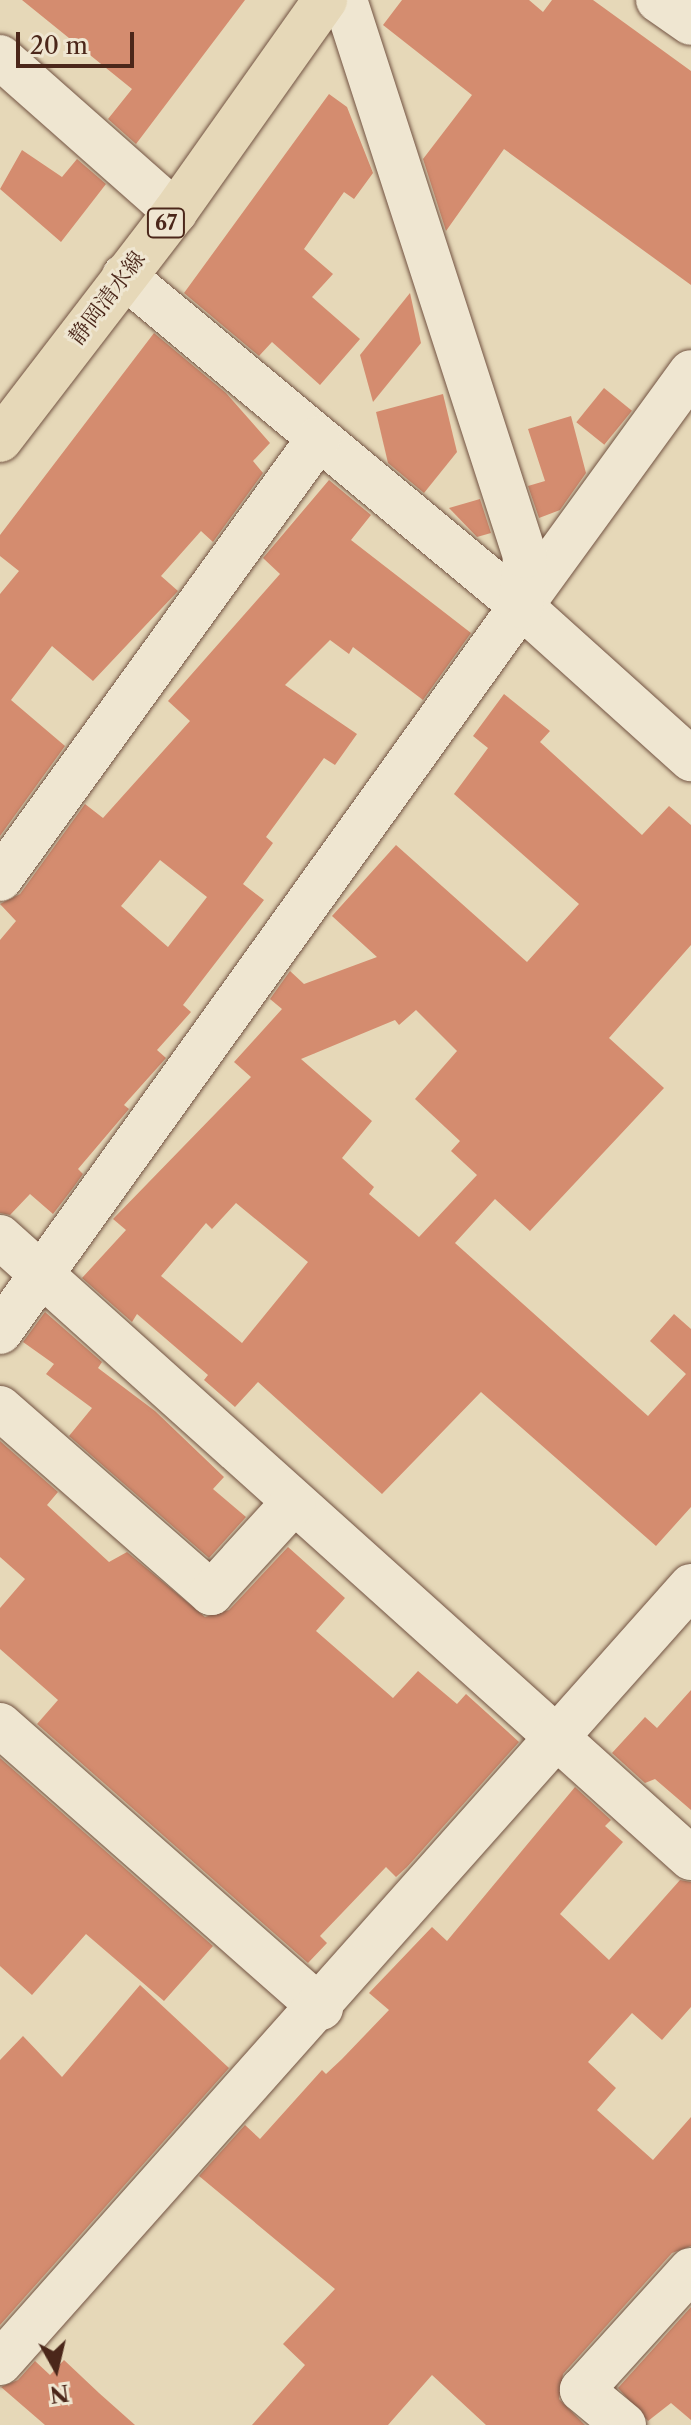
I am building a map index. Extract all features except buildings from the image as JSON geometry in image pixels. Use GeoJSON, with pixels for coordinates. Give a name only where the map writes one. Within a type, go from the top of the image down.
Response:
{"type":"FeatureCollection","features":[{"type":"Feature","properties":{"kind":"main road","name":"静岡清水線"},"geometry":{"type":"LineString","coordinates":[[0,440],[175,212],[325,0]]}},
{"type":"Feature","properties":{"kind":"street"},"geometry":{"type":"LineString","coordinates":[[345,0],[525,556],[521,606]]}},
{"type":"Feature","properties":{"kind":"street"},"geometry":{"type":"LineString","coordinates":[[658,0],[691,23]]}},
{"type":"Feature","properties":{"kind":"street"},"geometry":{"type":"LineString","coordinates":[[0,57],[175,212]]}},
{"type":"Feature","properties":{"kind":"street"},"geometry":{"type":"LineString","coordinates":[[124,276],[521,606],[691,759]]}},
{"type":"Feature","properties":{"kind":"street"},"geometry":{"type":"LineString","coordinates":[[0,1332],[691,372]]}},
{"type":"Feature","properties":{"kind":"street"},"geometry":{"type":"LineString","coordinates":[[0,879],[319,438]]}},
{"type":"Feature","properties":{"kind":"street"},"geometry":{"type":"LineString","coordinates":[[0,1237],[691,1858]]}},
{"type":"Feature","properties":{"kind":"street"},"geometry":{"type":"LineString","coordinates":[[0,1408],[211,1593],[294,1502]]}},
{"type":"Feature","properties":{"kind":"street"},"geometry":{"type":"LineString","coordinates":[[0,2363],[321,2008],[691,1586]]}},
{"type":"Feature","properties":{"kind":"street"},"geometry":{"type":"LineString","coordinates":[[0,1725],[321,2008]]}},
{"type":"Feature","properties":{"kind":"street"},"geometry":{"type":"LineString","coordinates":[[624,2425],[582,2390],[691,2270]]}}]}
